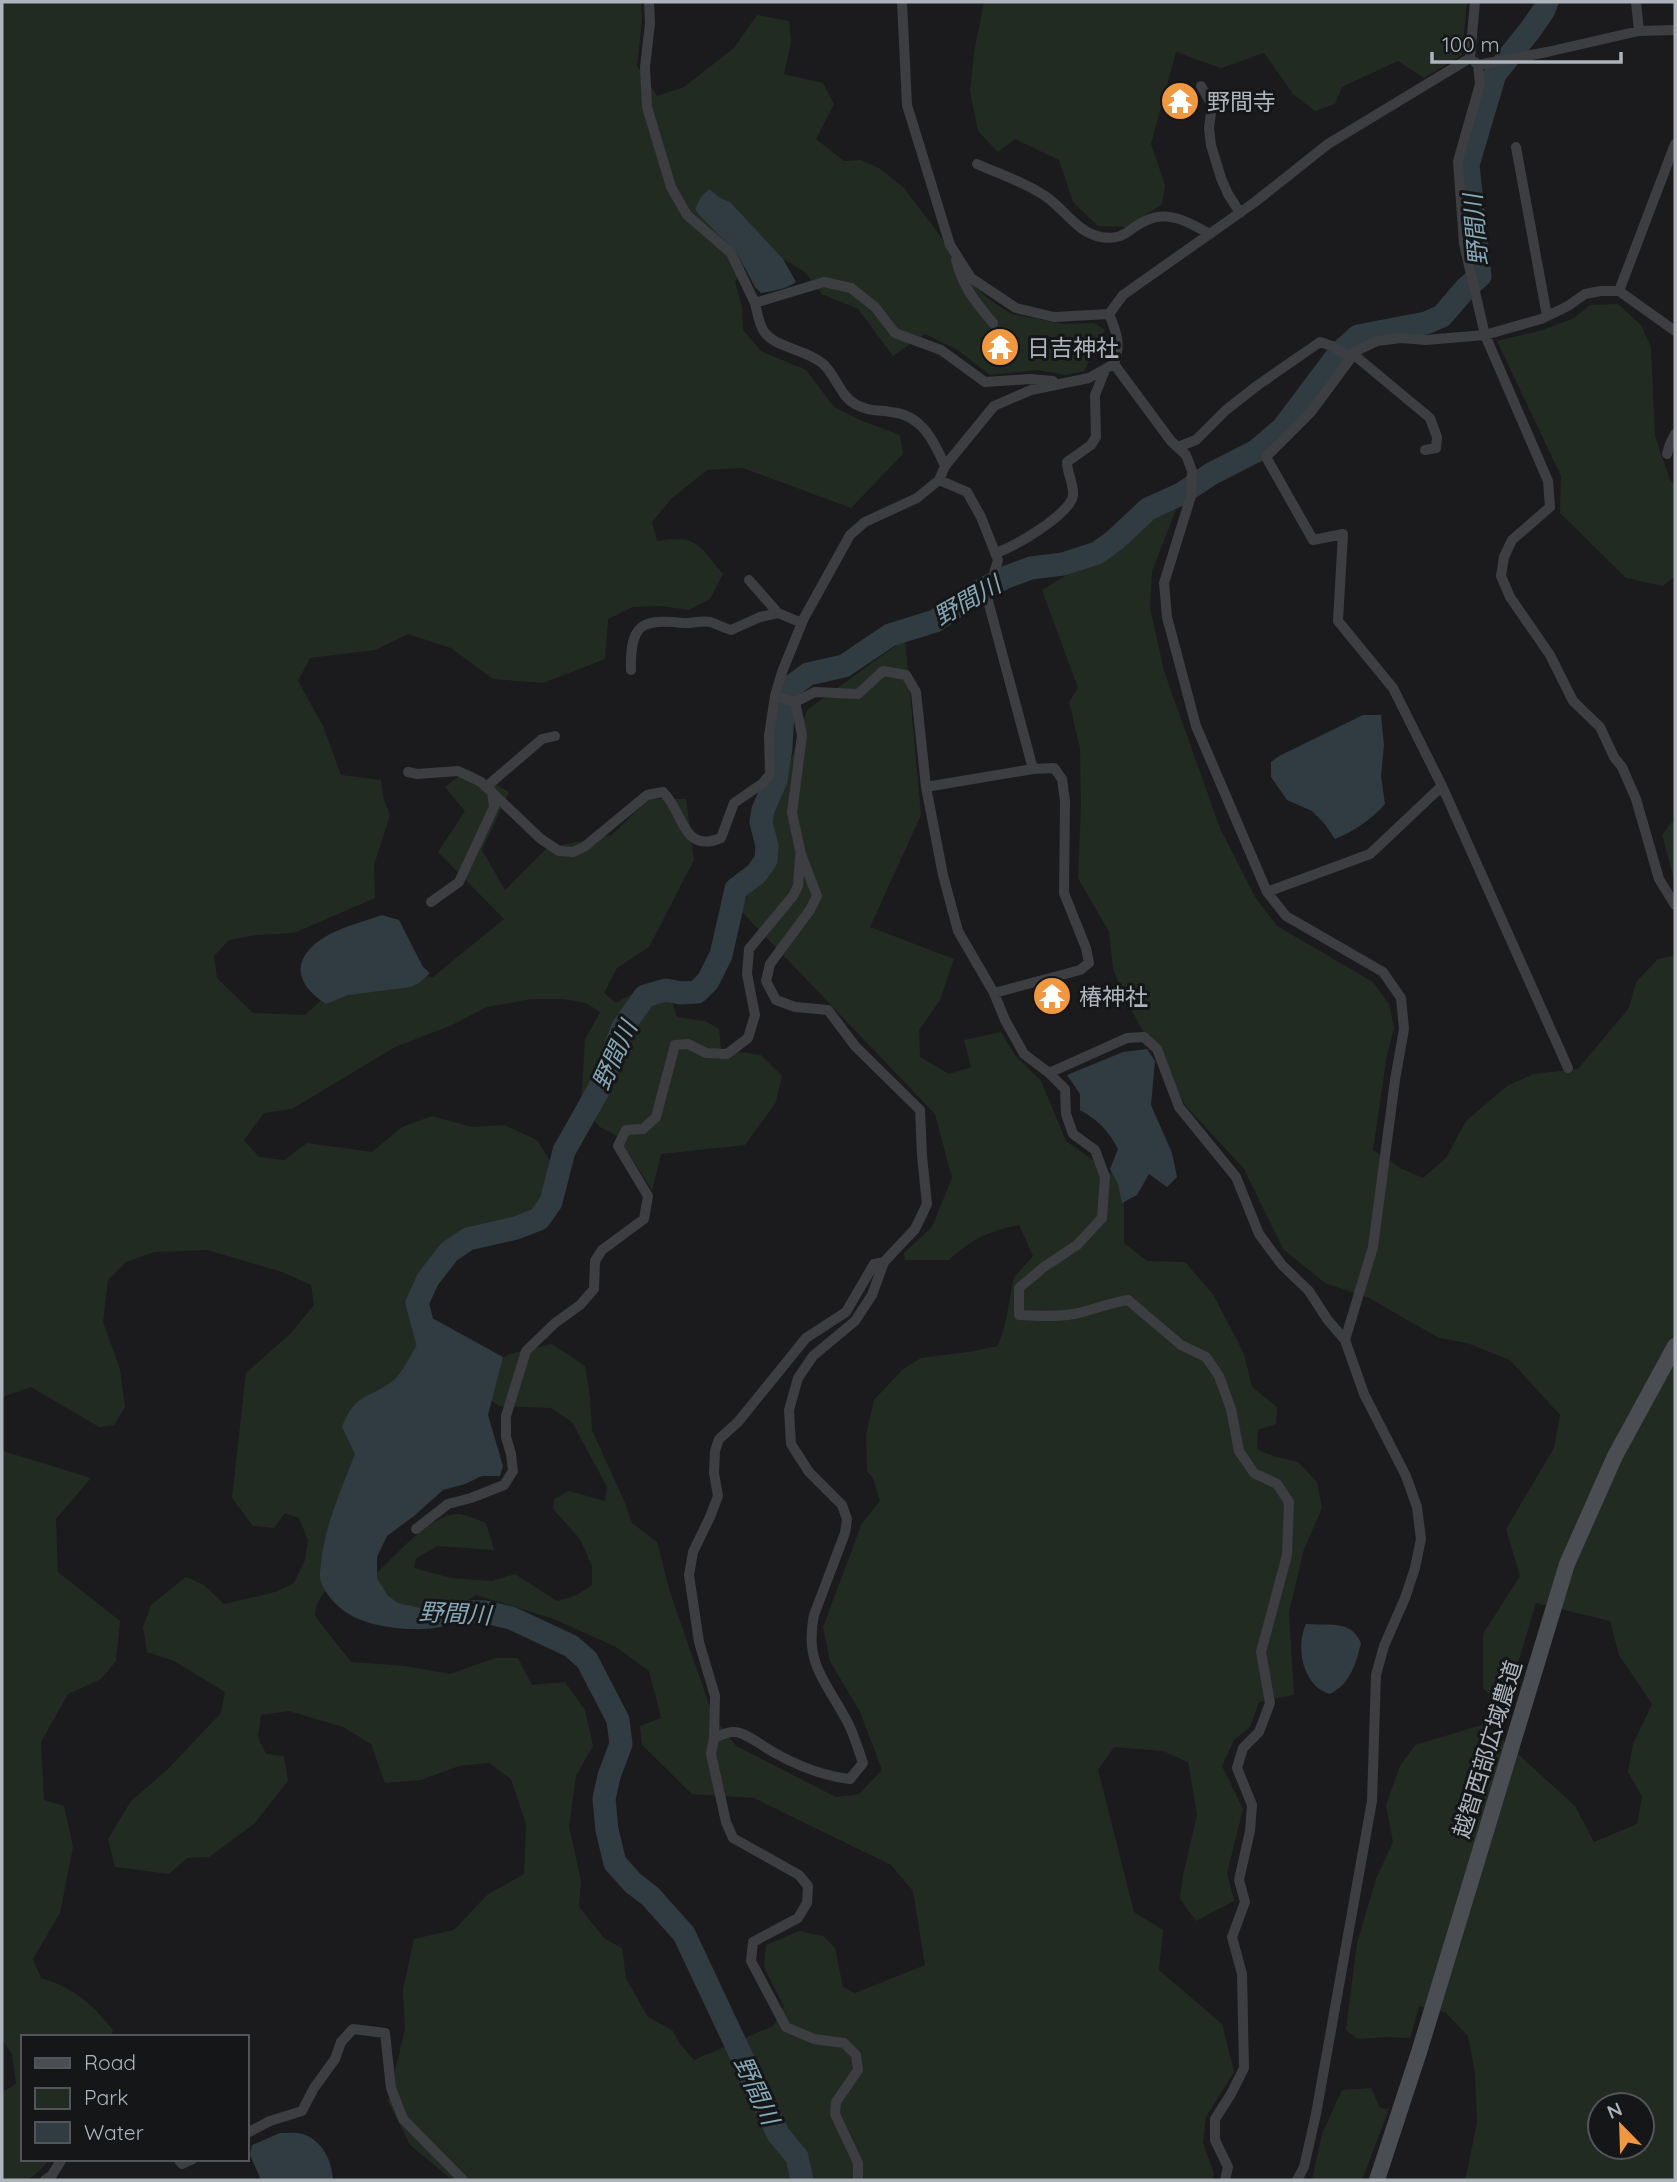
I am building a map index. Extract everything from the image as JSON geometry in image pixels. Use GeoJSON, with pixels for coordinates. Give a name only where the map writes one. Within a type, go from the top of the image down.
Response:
{"type":"FeatureCollection","features":[{"type":"Feature","properties":{"kind":"street"},"geometry":{"type":"LineString","coordinates":[[649,2],[650,23],[645,67],[647,107],[671,187],[687,215],[731,253],[755,303],[763,332],[777,342],[810,355],[823,364],[852,403],[868,410],[895,412],[919,422],[934,441],[945,466]]}},
{"type":"Feature","properties":{"kind":"street"},"geometry":{"type":"LineString","coordinates":[[902,2],[907,105],[950,245],[971,278],[1016,308],[1054,317],[1109,314]]}},
{"type":"Feature","properties":{"kind":"street"},"geometry":{"type":"LineString","coordinates":[[1475,2],[1474,61],[1480,84],[1458,161],[1464,244],[1485,335],[1548,481],[1550,507],[1512,540],[1504,557],[1501,576],[1510,597],[1549,656],[1573,701],[1600,727],[1622,767],[1636,799],[1659,879],[1675,905]]}},
{"type":"Feature","properties":{"kind":"street"},"geometry":{"type":"LineString","coordinates":[[1636,2],[1639,31]]}},
{"type":"Feature","properties":{"kind":"street"},"geometry":{"type":"LineString","coordinates":[[1109,314],[1123,295],[1240,213],[1328,144],[1474,61],[1547,52],[1639,31],[1675,30]]}},
{"type":"Feature","properties":{"kind":"street"},"geometry":{"type":"LineString","coordinates":[[1201,86],[1212,105],[1209,128],[1218,170],[1227,194],[1240,213]]}},
{"type":"Feature","properties":{"kind":"street"},"geometry":{"type":"LineString","coordinates":[[1619,292],[1675,144]]}},
{"type":"Feature","properties":{"kind":"street"},"geometry":{"type":"LineString","coordinates":[[1516,147],[1547,316]]}},
{"type":"Feature","properties":{"kind":"street"},"geometry":{"type":"LineString","coordinates":[[977,164],[1047,197],[1083,230],[1100,237],[1123,236],[1143,221],[1159,216],[1185,220],[1210,234]]}},
{"type":"Feature","properties":{"kind":"street"},"geometry":{"type":"LineString","coordinates":[[955,253],[966,289],[993,323]]}},
{"type":"Feature","properties":{"kind":"street"},"geometry":{"type":"LineString","coordinates":[[755,303],[824,282],[850,288],[875,307],[895,333],[942,350],[985,382],[1030,379],[1062,382]]}},
{"type":"Feature","properties":{"kind":"street"},"geometry":{"type":"LineString","coordinates":[[1568,1068],[1442,786],[1393,688],[1338,621],[1343,534],[1313,540],[1266,457],[1311,412],[1356,351],[1377,341],[1485,335],[1547,316],[1586,294],[1601,291],[1619,292],[1675,331]]}},
{"type":"Feature","properties":{"kind":"street"},"geometry":{"type":"LineString","coordinates":[[995,553],[1018,544],[1071,502],[1074,495],[1067,463],[1091,445],[1096,437],[1095,394],[1119,350],[1109,314]]}},
{"type":"Feature","properties":{"kind":"street"},"geometry":{"type":"LineString","coordinates":[[1178,447],[1196,440],[1247,393],[1320,342],[1352,356],[1430,418],[1437,438],[1436,447],[1425,450]]}},
{"type":"Feature","properties":{"kind":"street"},"geometry":{"type":"LineString","coordinates":[[408,772],[417,774],[458,771],[481,782],[541,839],[559,851],[573,852],[584,847],[647,795],[663,792],[671,800],[686,833],[708,843],[721,838],[734,803],[763,783],[770,774],[769,736],[775,695],[782,672],[802,623],[850,534],[865,522],[917,498],[939,480],[945,466],[994,406],[1031,390],[1089,378],[1110,367]]}},
{"type":"Feature","properties":{"kind":"street"},"geometry":{"type":"LineString","coordinates":[[1110,367],[1186,455],[1192,471],[1191,496],[1164,583],[1167,617],[1196,726],[1267,891],[1286,916],[1383,972],[1401,998],[1404,1029],[1373,1247],[1345,1340]]}},
{"type":"Feature","properties":{"kind":"street"},"geometry":{"type":"LineString","coordinates":[[1667,454],[1675,434]]}},
{"type":"Feature","properties":{"kind":"street"},"geometry":{"type":"LineString","coordinates":[[939,480],[967,492],[981,517],[998,560],[987,597],[1033,769]]}},
{"type":"Feature","properties":{"kind":"street"},"geometry":{"type":"LineString","coordinates":[[749,580],[778,613],[802,623]]}},
{"type":"Feature","properties":{"kind":"street"},"geometry":{"type":"LineString","coordinates":[[631,670],[634,638],[638,631],[652,621],[686,624],[709,622],[731,629],[778,613]]}},
{"type":"Feature","properties":{"kind":"street"},"geometry":{"type":"LineString","coordinates":[[775,695],[795,702],[815,692],[858,694],[883,671],[906,675],[916,692],[926,787],[943,875],[958,931],[1024,1054],[1049,1073],[1065,1090],[1066,1114],[1073,1134],[1095,1150],[1105,1177],[1102,1218],[1077,1245],[1019,1288],[1019,1315],[1046,1317],[1076,1313],[1128,1300],[1181,1345],[1206,1357],[1219,1376],[1231,1409],[1239,1451],[1254,1473],[1278,1484],[1289,1502],[1287,1555],[1261,1652],[1269,1703],[1259,1732],[1243,1748],[1237,1768],[1252,1805],[1250,1831],[1239,1881],[1245,1902],[1232,1937],[1242,1974],[1244,2068],[1215,2119],[1215,2140],[1228,2167],[1225,2180]]}},
{"type":"Feature","properties":{"kind":"street"},"geometry":{"type":"LineString","coordinates":[[714,1738],[727,1732],[737,1732],[778,1755],[836,1778],[849,1779],[863,1763],[849,1724],[818,1672],[811,1650],[814,1615],[845,1533],[847,1519],[842,1505],[809,1472],[791,1444],[789,1410],[798,1378],[813,1356],[855,1321],[872,1295],[884,1262],[915,1229],[927,1204],[920,1110],[855,1046],[828,1010],[795,1007],[776,1000],[766,981],[770,964],[810,910],[817,896],[801,854],[792,813],[802,735],[795,702]]}},
{"type":"Feature","properties":{"kind":"street"},"geometry":{"type":"LineString","coordinates":[[489,790],[542,739],[555,736]]}},
{"type":"Feature","properties":{"kind":"street"},"geometry":{"type":"LineString","coordinates":[[926,787],[1033,769],[1054,768],[1062,779],[1065,800],[1064,893],[1090,963],[1080,970],[993,993]]}},
{"type":"Feature","properties":{"kind":"street"},"geometry":{"type":"LineString","coordinates":[[1267,891],[1370,854],[1442,786]]}},
{"type":"Feature","properties":{"kind":"street"},"geometry":{"type":"LineString","coordinates":[[431,902],[459,882],[494,807],[489,790]]}},
{"type":"Feature","properties":{"kind":"street"},"geometry":{"type":"LineString","coordinates":[[416,1529],[448,1504],[471,1499],[504,1485],[513,1471],[506,1437],[506,1416],[527,1351],[555,1323],[580,1305],[594,1289],[595,1261],[602,1250],[644,1219],[648,1196],[618,1146],[626,1130],[643,1129],[656,1117],[675,1045],[688,1044],[706,1052],[727,1054],[748,1038],[755,1014],[747,974],[749,949],[793,896],[798,886],[801,854]]}},
{"type":"Feature","properties":{"kind":"street"},"geometry":{"type":"LineString","coordinates":[[1049,1073],[1126,1038],[1144,1037],[1157,1049],[1179,1107],[1236,1177],[1259,1234],[1282,1265],[1309,1290],[1327,1319],[1345,1340],[1364,1394],[1406,1476],[1417,1507],[1421,1539],[1415,1568],[1384,1646],[1376,1675],[1372,1801],[1316,2114],[1304,2167],[1297,2180]]}},
{"type":"Feature","properties":{"kind":"street"},"geometry":{"type":"LineString","coordinates":[[858,2180],[858,2163],[835,2114],[836,2102],[858,2070],[856,2055],[844,2043],[814,2039],[786,2027],[751,1961],[753,1942],[798,1918],[807,1903],[808,1886],[799,1875],[733,1838],[726,1822],[711,1754],[715,1696],[699,1642],[688,1575],[693,1552],[718,1496],[715,1451],[719,1439],[738,1422],[806,1338],[846,1312],[874,1264],[884,1262]]}},
{"type":"Feature","properties":{"kind":"street","name":"越智西部広域農道"},"geometry":{"type":"LineString","coordinates":[[1377,2180],[1420,2049],[1567,1564],[1615,1456],[1675,1346]]}},
{"type":"Feature","properties":{"kind":"street"},"geometry":{"type":"LineString","coordinates":[[248,2132],[270,2121],[302,2112],[314,2088],[335,2059],[341,2042],[353,2029],[385,2034],[391,2088],[403,2119],[463,2180]]}},
{"type":"Feature","properties":{"kind":"street"},"geometry":{"type":"LineString","coordinates":[[45,2180],[52,2175],[61,2161]]}},
{"type":"Feature","properties":{"kind":"green space"},"geometry":{"type":"Polygon","coordinates":[[[2,2],[641,2],[642,21],[637,66],[657,96],[684,87],[734,48],[757,15],[789,21],[791,42],[784,74],[823,83],[834,104],[816,139],[844,161],[861,160],[879,168],[903,187],[936,230],[968,280],[987,298],[1012,314],[1063,324],[1094,323],[1105,330],[1084,371],[1066,375],[1037,370],[990,375],[959,351],[925,334],[893,356],[858,309],[822,294],[805,272],[783,259],[748,260],[735,282],[742,307],[743,330],[761,351],[806,370],[834,407],[900,435],[903,454],[851,508],[743,468],[707,470],[671,499],[652,522],[657,541],[681,539],[696,544],[723,574],[710,599],[689,610],[661,606],[633,607],[608,619],[605,659],[543,683],[493,679],[451,648],[408,634],[375,650],[310,658],[298,681],[323,726],[341,775],[381,780],[383,797],[390,815],[374,865],[375,898],[294,933],[229,940],[214,956],[217,978],[253,1013],[305,1015],[339,984],[404,974],[433,977],[504,919],[438,852],[465,811],[445,787],[468,769],[509,792],[482,850],[505,890],[547,848],[612,835],[648,799],[686,799],[694,860],[649,947],[617,968],[604,993],[616,1003],[646,986],[670,996],[677,1017],[705,1021],[719,1029],[721,1049],[761,1055],[782,1076],[776,1102],[745,1145],[661,1154],[652,1190],[617,1136],[600,1127],[581,1106],[585,1040],[600,1012],[586,1003],[563,999],[531,999],[487,1007],[450,1026],[395,1047],[292,1109],[264,1113],[244,1140],[259,1157],[284,1160],[307,1143],[372,1152],[402,1127],[432,1116],[472,1127],[504,1125],[537,1140],[553,1166],[548,1188],[537,1207],[522,1218],[460,1240],[425,1304],[435,1336],[331,1586],[320,1599],[315,1616],[351,1662],[405,1666],[450,1674],[495,1658],[518,1658],[532,1685],[565,1682],[585,1710],[593,1746],[576,1776],[569,1827],[581,1881],[579,1907],[605,1939],[622,1948],[626,1978],[647,2016],[673,2031],[694,2060],[773,2026],[784,2007],[764,1967],[766,1945],[799,1931],[823,1936],[835,1948],[843,1987],[855,1993],[925,1965],[913,1891],[891,1865],[754,1798],[692,1794],[642,1745],[640,1726],[661,1718],[649,1671],[616,1647],[554,1619],[476,1595],[440,1617],[401,1615],[370,1579],[435,1521],[459,1514],[486,1523],[494,1550],[438,1546],[416,1558],[414,1568],[451,1578],[492,1581],[515,1574],[557,1601],[577,1595],[592,1585],[592,1566],[580,1539],[553,1509],[554,1499],[569,1491],[605,1501],[607,1487],[572,1422],[551,1408],[499,1406],[482,1394],[491,1364],[510,1354],[552,1344],[585,1366],[592,1430],[632,1523],[657,1542],[670,1592],[713,1716],[736,1746],[836,1797],[859,1794],[882,1770],[860,1712],[830,1661],[823,1627],[862,1523],[880,1501],[873,1478],[867,1471],[866,1435],[874,1400],[903,1369],[921,1358],[998,1346],[1014,1277],[1033,1256],[1019,1225],[981,1237],[949,1260],[905,1260],[904,1253],[932,1227],[952,1178],[935,1114],[742,912],[807,710],[905,639],[921,815],[870,927],[954,959],[940,1000],[919,1030],[920,1057],[949,1074],[971,1067],[964,1040],[1001,1032],[1015,1055],[1041,1081],[1066,1141],[1124,1182],[1124,1243],[1147,1261],[1185,1262],[1213,1294],[1244,1354],[1252,1387],[1277,1407],[1276,1424],[1258,1430],[1257,1449],[1298,1462],[1317,1482],[1322,1508],[1304,1549],[1289,1612],[1294,1695],[1259,1702],[1250,1727],[1234,1740],[1222,1766],[1243,1809],[1227,1873],[1234,1901],[1196,1921],[1180,1899],[1197,1815],[1188,1762],[1163,1751],[1114,1747],[1098,1770],[1134,1912],[1163,1930],[1159,1970],[1222,2024],[1234,2072],[1206,2117],[1203,2143],[1214,2173],[1212,2180],[452,2180],[410,2145],[388,2101],[405,2029],[403,1990],[414,1939],[454,1930],[487,1895],[524,1874],[526,1824],[511,1779],[489,1763],[459,1766],[421,1780],[385,1783],[371,1744],[343,1727],[289,1711],[261,1715],[258,1737],[266,1754],[284,1756],[288,1781],[254,1824],[209,1857],[187,1858],[169,1874],[115,1867],[108,1839],[131,1801],[168,1769],[221,1713],[225,1692],[174,1661],[147,1652],[143,1627],[151,1605],[186,1577],[204,1585],[224,1604],[275,1592],[294,1583],[305,1560],[308,1540],[299,1518],[285,1513],[274,1528],[253,1526],[232,1498],[246,1373],[291,1333],[314,1305],[311,1285],[282,1272],[207,1250],[155,1252],[126,1262],[108,1280],[103,1322],[120,1369],[125,1407],[114,1425],[99,1427],[31,1387],[2,1397],[2,2]]]}},
{"type":"Feature","properties":{"kind":"green space"},"geometry":{"type":"Polygon","coordinates":[[[984,2],[1467,2],[1462,55],[1424,78],[1398,61],[1342,87],[1335,104],[1315,111],[1293,94],[1264,53],[1221,68],[1176,52],[1151,144],[1165,185],[1162,204],[1127,227],[1098,226],[1073,202],[1059,160],[1015,139],[998,152],[978,131],[970,91],[984,2]]]}},
{"type":"Feature","properties":{"kind":"green space"},"geometry":{"type":"Polygon","coordinates":[[[1618,304],[1641,325],[1651,347],[1655,436],[1670,480],[1675,485],[1675,576],[1663,586],[1626,578],[1560,513],[1561,476],[1497,341],[1543,330],[1574,318],[1590,305],[1618,304]]]}},
{"type":"Feature","properties":{"kind":"green space"},"geometry":{"type":"Polygon","coordinates":[[[1170,507],[1176,510],[1152,571],[1150,608],[1164,671],[1220,828],[1255,897],[1277,926],[1373,982],[1389,1004],[1394,1028],[1387,1055],[1373,1150],[1400,1168],[1423,1178],[1446,1158],[1466,1121],[1507,1086],[1533,1074],[1578,1069],[1629,1008],[1636,982],[1658,959],[1673,956],[1675,958],[1675,2180],[1463,2180],[1477,2123],[1475,2073],[1468,2036],[1446,2013],[1419,2006],[1410,2038],[1357,2039],[1346,2030],[1357,1943],[1376,1879],[1393,1842],[1386,1805],[1400,1766],[1415,1745],[1485,1724],[1575,1806],[1594,1842],[1637,1824],[1642,1797],[1628,1772],[1633,1744],[1652,1704],[1619,1655],[1610,1621],[1536,1603],[1504,1709],[1483,1688],[1483,1634],[1520,1576],[1506,1529],[1554,1448],[1560,1415],[1510,1360],[1467,1343],[1439,1338],[1369,1298],[1325,1283],[1283,1249],[1244,1169],[1186,1106],[1127,1003],[1113,969],[1109,932],[1078,878],[1080,748],[1069,702],[1078,688],[1042,590],[1065,576],[1105,561],[1152,519],[1170,507]]]}},
{"type":"Feature","properties":{"kind":"green space"},"geometry":{"type":"Polygon","coordinates":[[[1671,823],[1675,823],[1675,883],[1662,835],[1671,823]]]}},
{"type":"Feature","properties":{"kind":"green space"},"geometry":{"type":"Polygon","coordinates":[[[2,1445],[3,1451],[91,1478],[56,1519],[58,1572],[120,1621],[116,1661],[101,1679],[68,1694],[41,1742],[44,1800],[64,1806],[73,1847],[60,1913],[33,1959],[41,1978],[63,1986],[82,1998],[113,2030],[112,2035],[21,2035],[21,2161],[48,2161],[34,2176],[19,2180],[2,2180],[2,2092],[16,2084],[12,2054],[2,2040],[2,1445]]]}},
{"type":"Feature","properties":{"kind":"green space"},"geometry":{"type":"Polygon","coordinates":[[[1371,2088],[1380,2108],[1389,2109],[1362,2180],[1312,2180],[1322,2134],[1342,2090],[1371,2088]]]}},
{"type":"Feature","properties":{"kind":"water"},"geometry":{"type":"Polygon","coordinates":[[[709,189],[730,202],[783,259],[796,282],[784,288],[761,293],[755,287],[737,253],[695,209],[709,189]]]}},
{"type":"Feature","properties":{"kind":"water"},"geometry":{"type":"Polygon","coordinates":[[[1363,715],[1381,715],[1384,745],[1381,776],[1385,804],[1362,824],[1335,839],[1312,811],[1287,800],[1271,777],[1271,762],[1363,715]]]}},
{"type":"Feature","properties":{"kind":"water"},"geometry":{"type":"Polygon","coordinates":[[[382,915],[399,920],[423,967],[430,973],[411,987],[348,995],[326,1004],[306,986],[301,968],[303,959],[309,950],[330,934],[382,915]]]}},
{"type":"Feature","properties":{"kind":"water"},"geometry":{"type":"Polygon","coordinates":[[[1147,1049],[1155,1061],[1151,1105],[1172,1153],[1177,1177],[1167,1187],[1149,1174],[1137,1195],[1122,1203],[1118,1184],[1110,1169],[1118,1149],[1102,1126],[1080,1110],[1080,1094],[1067,1075],[1123,1052],[1147,1049]]]}},
{"type":"Feature","properties":{"kind":"water"},"geometry":{"type":"Polygon","coordinates":[[[432,1318],[503,1357],[488,1415],[503,1466],[500,1476],[482,1476],[443,1490],[387,1536],[377,1557],[377,1578],[388,1596],[398,1603],[420,1608],[465,1607],[465,1616],[455,1622],[429,1629],[372,1624],[348,1614],[336,1604],[320,1579],[323,1549],[330,1521],[355,1454],[342,1427],[347,1415],[358,1402],[398,1376],[432,1318]]]}},
{"type":"Feature","properties":{"kind":"water"},"geometry":{"type":"Polygon","coordinates":[[[1306,1624],[1345,1627],[1357,1635],[1361,1643],[1347,1679],[1330,1694],[1313,1683],[1304,1665],[1301,1644],[1306,1624]]]}},
{"type":"Feature","properties":{"kind":"water"},"geometry":{"type":"Polygon","coordinates":[[[280,2133],[301,2133],[316,2141],[325,2152],[333,2180],[261,2180],[250,2155],[252,2145],[280,2133]]]}},
{"type":"Feature","properties":{"kind":"waterway","name":"野間川"},"geometry":{"type":"LineString","coordinates":[[432,1359],[417,1303],[428,1279],[449,1252],[468,1239],[516,1228],[539,1219],[551,1202],[564,1151],[599,1089],[623,1027],[645,996],[666,990],[697,992],[708,981],[721,955],[736,889],[756,874],[766,860],[767,846],[761,822],[763,810],[776,780],[783,711],[792,686],[808,674],[844,666],[890,635],[935,621],[1004,578],[1031,568],[1063,564],[1097,553],[1148,509],[1181,494],[1211,474],[1256,451],[1283,428],[1340,352],[1358,336],[1426,323],[1442,316],[1480,276],[1468,165],[1495,74],[1531,29],[1547,2]]}},
{"type":"Feature","properties":{"kind":"waterway","name":"野間川"},"geometry":{"type":"LineString","coordinates":[[435,1611],[485,1612],[511,1618],[571,1646],[587,1660],[618,1720],[621,1744],[604,1799],[607,1830],[615,1863],[633,1883],[650,1896],[684,1934],[778,2134],[797,2157],[802,2180]]}},
{"type":"Feature","properties":{"kind":"place","name":"野間寺"},"geometry":{"type":"Point","coordinates":[1180,101]}},
{"type":"Feature","properties":{"kind":"place","name":"日吉神社"},"geometry":{"type":"Point","coordinates":[1000,347]}},
{"type":"Feature","properties":{"kind":"place","name":"椿神社"},"geometry":{"type":"Point","coordinates":[1052,996]}}]}
